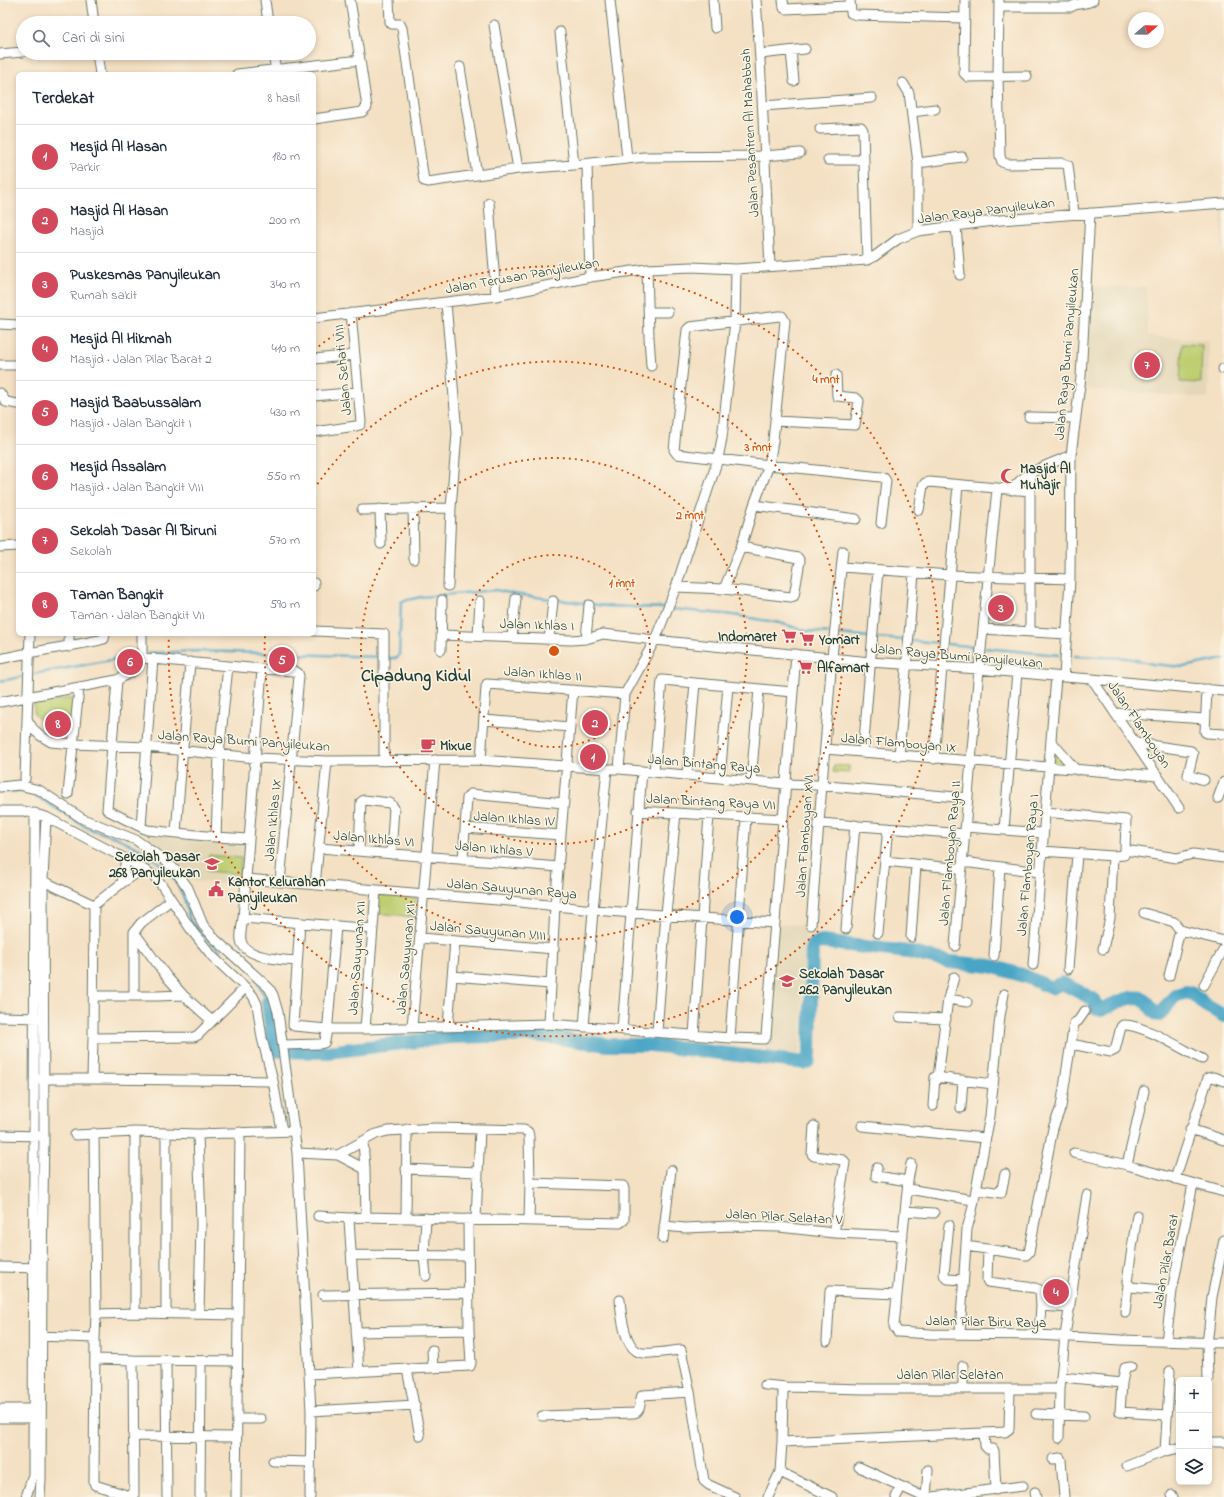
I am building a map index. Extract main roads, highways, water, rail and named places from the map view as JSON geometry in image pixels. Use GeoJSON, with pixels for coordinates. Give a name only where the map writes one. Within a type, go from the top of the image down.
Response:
{"type":"FeatureCollection","features":[{"type":"Feature","properties":{"kind":"waterway"},"geometry":{"type":"LineString","coordinates":[[386,658],[397,658],[399,655],[401,603],[403,601],[421,597],[496,590],[513,594],[606,606],[663,608]]}},
{"type":"Feature","properties":{"kind":"waterway"},"geometry":{"type":"LineString","coordinates":[[672,609],[733,615],[780,623],[806,631],[830,633]]}},
{"type":"Feature","properties":{"kind":"waterway"},"geometry":{"type":"LineString","coordinates":[[839,634],[870,637]]}},
{"type":"Feature","properties":{"kind":"waterway"},"geometry":{"type":"LineString","coordinates":[[876,638],[906,640]]}},
{"type":"Feature","properties":{"kind":"waterway"},"geometry":{"type":"LineString","coordinates":[[911,641],[941,643]]}},
{"type":"Feature","properties":{"kind":"waterway"},"geometry":{"type":"LineString","coordinates":[[947,644],[978,647]]}},
{"type":"Feature","properties":{"kind":"waterway"},"geometry":{"type":"LineString","coordinates":[[985,648],[1059,655]]}},
{"type":"Feature","properties":{"kind":"waterway"},"geometry":{"type":"LineString","coordinates":[[148,653],[199,651],[381,657]]}},
{"type":"Feature","properties":{"kind":"waterway"},"geometry":{"type":"LineString","coordinates":[[1075,656],[1128,658],[1153,664],[1183,667],[1224,659]]}},
{"type":"Feature","properties":{"kind":"waterway"},"geometry":{"type":"LineString","coordinates":[[34,674],[122,658]]}},
{"type":"Feature","properties":{"kind":"waterway"},"geometry":{"type":"LineString","coordinates":[[0,681],[21,677]]}},
{"type":"Feature","properties":{"kind":"waterway"},"geometry":{"type":"LineString","coordinates":[[0,792],[30,792],[87,828],[118,838],[141,850],[162,865],[176,881],[184,898],[190,921],[220,950]]}},
{"type":"Feature","properties":{"kind":"waterway"},"geometry":{"type":"LineString","coordinates":[[268,1002],[274,1048],[279,1051],[328,1052],[450,1037],[535,1035],[608,1045],[651,1045],[806,1063],[809,1060],[810,1053],[812,946],[822,942],[908,952],[950,962],[991,966],[1025,976],[1051,988],[1062,983],[1093,999],[1097,1008],[1101,1010],[1124,1000],[1137,997],[1146,1001],[1155,1013],[1159,1015],[1175,996],[1186,992],[1193,994],[1205,1005],[1224,1016]]}},
{"type":"Feature","properties":{"kind":"waterway"},"geometry":{"type":"LineString","coordinates":[[258,984],[268,1002]]}},
{"type":"Feature","properties":{"kind":"place","name":"Sekolah Dasar Al Biruni"},"geometry":{"type":"Point","coordinates":[1147,365]}},
{"type":"Feature","properties":{"kind":"place","name":"Masjid Al Muhajir"},"geometry":{"type":"Point","coordinates":[1008,476]}},
{"type":"Feature","properties":{"kind":"place","name":"Puskesmas Panyileukan"},"geometry":{"type":"Point","coordinates":[1001,608]}},
{"type":"Feature","properties":{"kind":"place","name":"Indomaret"},"geometry":{"type":"Point","coordinates":[789,636]}},
{"type":"Feature","properties":{"kind":"place","name":"Yomart"},"geometry":{"type":"Point","coordinates":[807,639]}},
{"type":"Feature","properties":{"kind":"place","name":"Masjid Baabussalam"},"geometry":{"type":"Point","coordinates":[282,660]}},
{"type":"Feature","properties":{"kind":"place","name":"Mesjid Assalam"},"geometry":{"type":"Point","coordinates":[130,662]}},
{"type":"Feature","properties":{"kind":"place","name":"Alfamart"},"geometry":{"type":"Point","coordinates":[805,667]}},
{"type":"Feature","properties":{"kind":"place","name":"Masjid Al Hasan"},"geometry":{"type":"Point","coordinates":[595,723]}},
{"type":"Feature","properties":{"kind":"place","name":"Taman Bangkit"},"geometry":{"type":"Point","coordinates":[58,724]}},
{"type":"Feature","properties":{"kind":"place","name":"Mixue"},"geometry":{"type":"Point","coordinates":[428,745]}},
{"type":"Feature","properties":{"kind":"place","name":"Mesjid Al Hasan"},"geometry":{"type":"Point","coordinates":[593,757]}},
{"type":"Feature","properties":{"kind":"place","name":"Sekolah Dasar 268 Panyileukan"},"geometry":{"type":"Point","coordinates":[212,864]}},
{"type":"Feature","properties":{"kind":"place","name":"Kantor Kelurahan Panyileukan"},"geometry":{"type":"Point","coordinates":[216,889]}},
{"type":"Feature","properties":{"kind":"place","name":"Sekolah Dasar 262 Panyileukan"},"geometry":{"type":"Point","coordinates":[787,981]}},
{"type":"Feature","properties":{"kind":"place","name":"Mesjid Al Hikmah"},"geometry":{"type":"Point","coordinates":[1056,1292]}},
{"type":"Feature","properties":{"kind":"district","name":"Cipadung Kidul"},"geometry":{"type":"Point","coordinates":[416,675]}}]}
